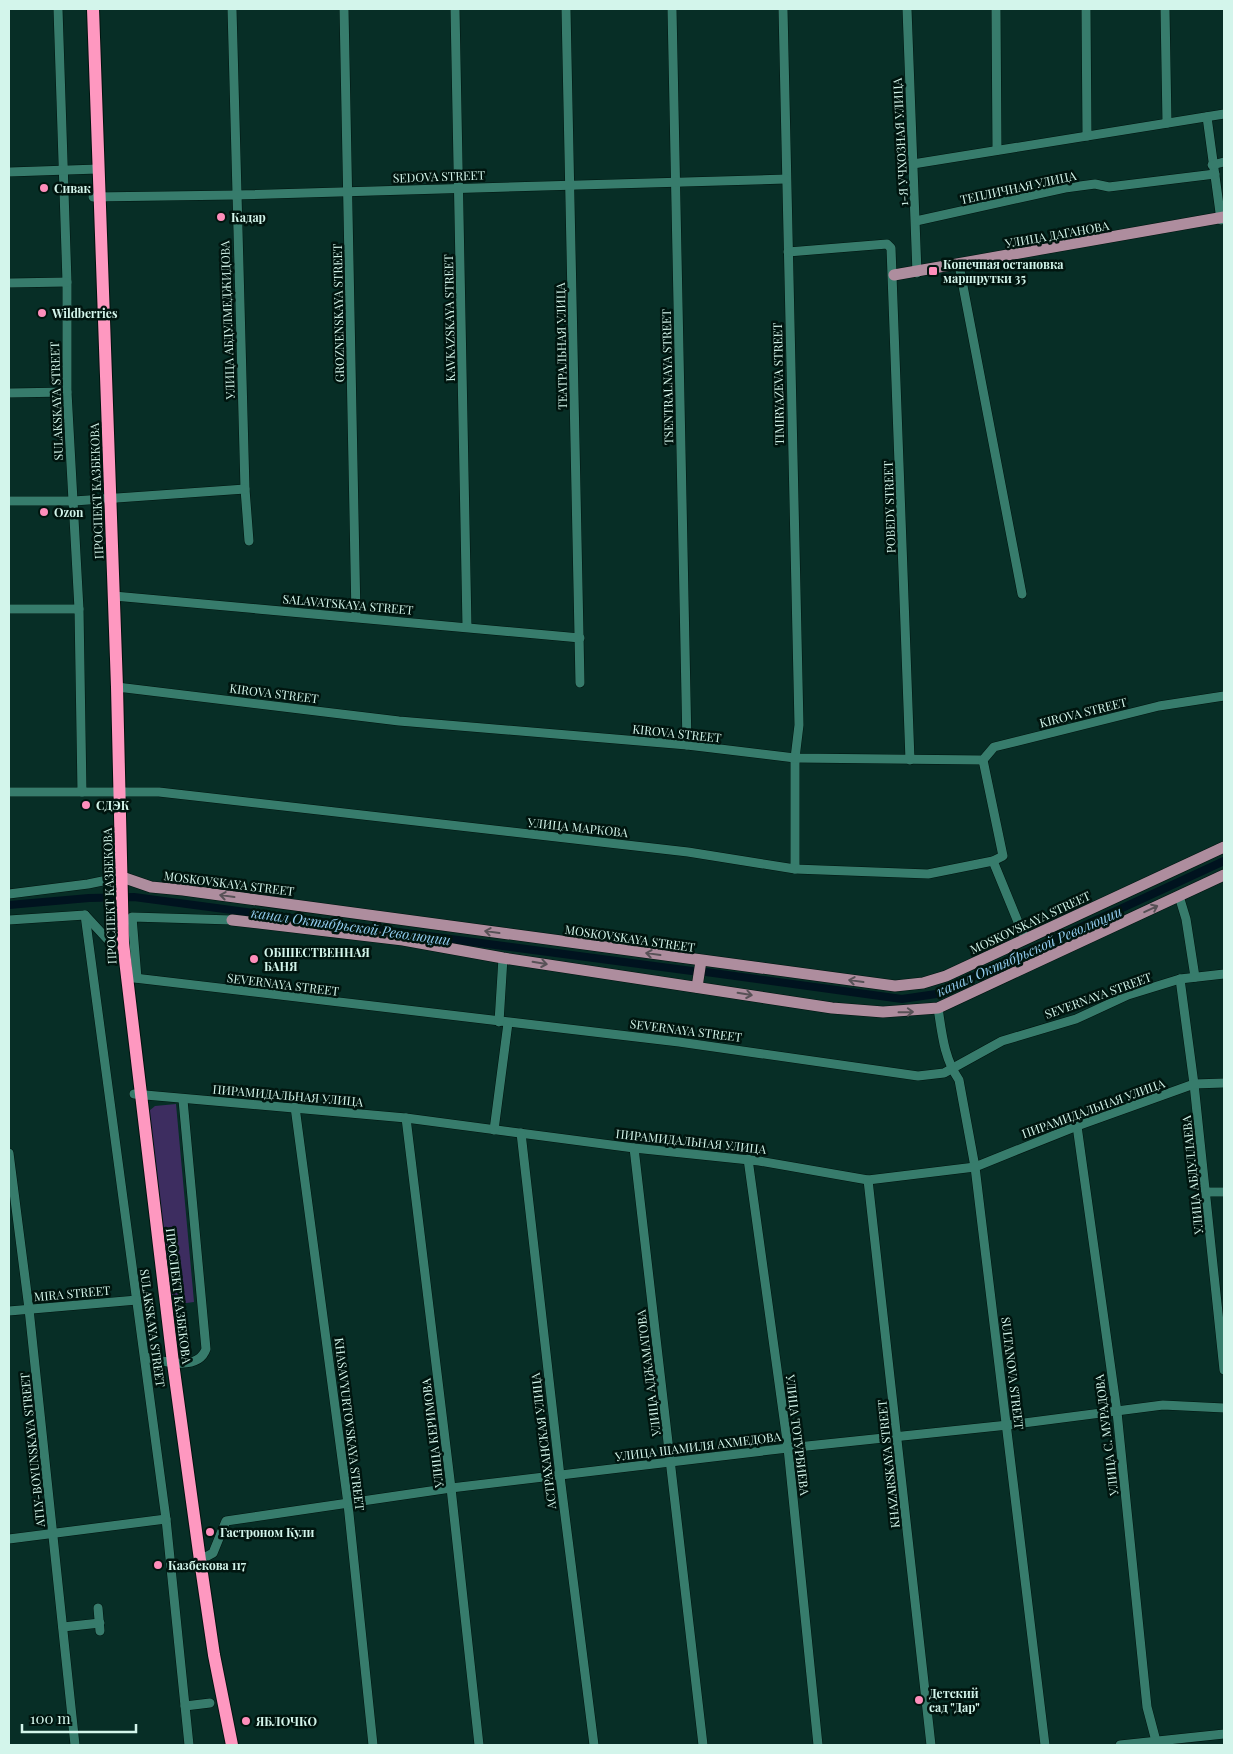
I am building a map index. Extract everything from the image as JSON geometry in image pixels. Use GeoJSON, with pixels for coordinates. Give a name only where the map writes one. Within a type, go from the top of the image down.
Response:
{"type":"FeatureCollection","features":[{"type":"Feature","properties":{"kind":"highway","name":"ПРОСПЕКТ КАЗБЕКОВА"},"geometry":{"type":"LineString","coordinates":[[86,9],[95,169],[120,942],[206,1657],[225,1745]]}},
{"type":"Feature","properties":{"kind":"highway","name":"ПРОСПЕКТ КАЗБЕКОВА"},"geometry":{"type":"LineString","coordinates":[[93,9],[95,169]]}},
{"type":"Feature","properties":{"kind":"highway","name":"ПРОСПЕКТ КАЗБЕКОВА"},"geometry":{"type":"LineString","coordinates":[[106,497],[114,596],[117,686],[116,792]]}},
{"type":"Feature","properties":{"kind":"highway","name":"ПРОСПЕКТ КАЗБЕКОВА"},"geometry":{"type":"LineString","coordinates":[[120,942],[131,978],[137,1094]]}},
{"type":"Feature","properties":{"kind":"highway","name":"ПРОСПЕКТ КАЗБЕКОВА"},"geometry":{"type":"LineString","coordinates":[[170,1363],[214,1655],[232,1745]]}},
{"type":"Feature","properties":{"kind":"main road","name":"УЛИЦА ДАГАНОВА"},"geometry":{"type":"LineString","coordinates":[[894,276],[1223,219]]}},
{"type":"Feature","properties":{"kind":"main road","name":"MOSKOVSKAYA STREET"},"geometry":{"type":"LineString","coordinates":[[119,883],[183,890],[701,961],[895,986],[909,986],[946,976],[1224,847]]}},
{"type":"Feature","properties":{"kind":"main road"},"geometry":{"type":"LineString","coordinates":[[232,920],[404,940],[503,958],[832,1008],[883,1012],[938,1008],[1224,875]]}},
{"type":"Feature","properties":{"kind":"main road"},"geometry":{"type":"LineString","coordinates":[[697,987],[701,961]]}},
{"type":"Feature","properties":{"kind":"street","name":"SULAKSKAYA STREET"},"geometry":{"type":"LineString","coordinates":[[58,9],[67,282],[67,392],[79,609],[82,792]]}},
{"type":"Feature","properties":{"kind":"street","name":"УЛИЦА АБДУЛМЕДЖИДОВА"},"geometry":{"type":"LineString","coordinates":[[232,9],[245,489],[249,541]]}},
{"type":"Feature","properties":{"kind":"street","name":"GROZNENSKAYA STREET"},"geometry":{"type":"LineString","coordinates":[[344,9],[356,616]]}},
{"type":"Feature","properties":{"kind":"street","name":"KAVKAZSKAYA STREET"},"geometry":{"type":"LineString","coordinates":[[455,9],[467,627]]}},
{"type":"Feature","properties":{"kind":"street","name":"ТЕАТРАЛЬНАЯ УЛИЦА"},"geometry":{"type":"LineString","coordinates":[[566,9],[580,683]]}},
{"type":"Feature","properties":{"kind":"street","name":"TSENTRALNAYA STREET"},"geometry":{"type":"LineString","coordinates":[[672,9],[686,745]]}},
{"type":"Feature","properties":{"kind":"street","name":"TIMIRYAZEVA STREET"},"geometry":{"type":"LineString","coordinates":[[783,9],[799,725],[795,758],[796,869]]}},
{"type":"Feature","properties":{"kind":"street","name":"1-Я УЧХОЗНАЯ УЛИЦА"},"geometry":{"type":"LineString","coordinates":[[907,9],[917,272]]}},
{"type":"Feature","properties":{"kind":"street"},"geometry":{"type":"LineString","coordinates":[[996,9],[997,150]]}},
{"type":"Feature","properties":{"kind":"street"},"geometry":{"type":"LineString","coordinates":[[1086,9],[1087,136]]}},
{"type":"Feature","properties":{"kind":"street"},"geometry":{"type":"LineString","coordinates":[[1165,9],[1167,123]]}},
{"type":"Feature","properties":{"kind":"street"},"geometry":{"type":"LineString","coordinates":[[912,164],[1224,114]]}},
{"type":"Feature","properties":{"kind":"street"},"geometry":{"type":"LineString","coordinates":[[1207,117],[1212,164],[1223,219]]}},
{"type":"Feature","properties":{"kind":"street"},"geometry":{"type":"LineString","coordinates":[[1212,164],[1224,162]]}},
{"type":"Feature","properties":{"kind":"street"},"geometry":{"type":"LineString","coordinates":[[9,172],[95,169]]}},
{"type":"Feature","properties":{"kind":"street","name":"ТЕПЛИЧНАЯ УЛИЦА"},"geometry":{"type":"LineString","coordinates":[[916,221],[1065,188],[1095,184],[1109,187],[1215,174]]}},
{"type":"Feature","properties":{"kind":"street","name":"SEDOVA STREET"},"geometry":{"type":"LineString","coordinates":[[96,197],[236,195],[786,179]]}},
{"type":"Feature","properties":{"kind":"street","name":"POBEDY STREET"},"geometry":{"type":"LineString","coordinates":[[788,252],[887,244],[891,248],[894,276],[910,760]]}},
{"type":"Feature","properties":{"kind":"street"},"geometry":{"type":"LineString","coordinates":[[959,266],[1022,594]]}},
{"type":"Feature","properties":{"kind":"street"},"geometry":{"type":"LineString","coordinates":[[9,283],[67,282]]}},
{"type":"Feature","properties":{"kind":"street"},"geometry":{"type":"LineString","coordinates":[[9,393],[67,392]]}},
{"type":"Feature","properties":{"kind":"street"},"geometry":{"type":"LineString","coordinates":[[9,501],[74,501],[106,497],[245,489]]}},
{"type":"Feature","properties":{"kind":"street","name":"SALAVATSKAYA STREET"},"geometry":{"type":"LineString","coordinates":[[114,596],[356,616],[580,638]]}},
{"type":"Feature","properties":{"kind":"street"},"geometry":{"type":"LineString","coordinates":[[9,608],[79,609]]}},
{"type":"Feature","properties":{"kind":"street","name":"KIROVA STREET"},"geometry":{"type":"LineString","coordinates":[[117,686],[399,721],[686,745],[795,758],[910,760],[983,760],[994,747],[1159,706],[1224,696]]}},
{"type":"Feature","properties":{"kind":"street"},"geometry":{"type":"LineString","coordinates":[[983,760],[1004,856],[993,861],[1025,939]]}},
{"type":"Feature","properties":{"kind":"street","name":"УЛИЦА МАРКОВА"},"geometry":{"type":"LineString","coordinates":[[9,792],[159,792],[688,852],[796,869],[928,874],[993,861]]}},
{"type":"Feature","properties":{"kind":"street"},"geometry":{"type":"LineString","coordinates":[[9,894],[88,884],[119,883]]}},
{"type":"Feature","properties":{"kind":"street"},"geometry":{"type":"LineString","coordinates":[[1179,896],[1186,919],[1195,977]]}},
{"type":"Feature","properties":{"kind":"street","name":"SULAKSKAYA STREET"},"geometry":{"type":"LineString","coordinates":[[85,915],[166,1519],[190,1745]]}},
{"type":"Feature","properties":{"kind":"street"},"geometry":{"type":"LineString","coordinates":[[9,920],[85,915],[109,941],[120,942]]}},
{"type":"Feature","properties":{"kind":"street"},"geometry":{"type":"LineString","coordinates":[[131,978],[132,917],[232,920]]}},
{"type":"Feature","properties":{"kind":"street"},"geometry":{"type":"LineString","coordinates":[[494,1130],[503,1022],[503,958]]}},
{"type":"Feature","properties":{"kind":"street","name":"SEVERNAYA STREET"},"geometry":{"type":"LineString","coordinates":[[131,978],[758,1052],[918,1076],[944,1073],[1002,1041],[1076,1019],[1128,996],[1180,979],[1224,974]]}},
{"type":"Feature","properties":{"kind":"street","name":"УЛИЦА АБДУЛЛАЕВА"},"geometry":{"type":"LineString","coordinates":[[1180,979],[1221,1309],[1224,1370]]}},
{"type":"Feature","properties":{"kind":"street","name":"SULTANOVA STREET"},"geometry":{"type":"LineString","coordinates":[[938,1008],[946,1053],[951,1069],[959,1080],[975,1167],[1008,1425],[1045,1745]]}},
{"type":"Feature","properties":{"kind":"street","name":"ПИРАМИДАЛЬНАЯ УЛИЦА"},"geometry":{"type":"LineString","coordinates":[[137,1094],[183,1100],[295,1107],[406,1118],[634,1148],[748,1159],[868,1180],[975,1167],[1077,1126],[1194,1084],[1224,1083]]}},
{"type":"Feature","properties":{"kind":"street"},"geometry":{"type":"LineString","coordinates":[[145,1357],[170,1363],[195,1360],[203,1355],[206,1349],[183,1100]]}},
{"type":"Feature","properties":{"kind":"street","name":"KHASAVYURTOVSKAYA STREET"},"geometry":{"type":"LineString","coordinates":[[295,1107],[348,1504],[372,1745]]}},
{"type":"Feature","properties":{"kind":"street","name":"УЛИЦА КЕРИМОВА"},"geometry":{"type":"LineString","coordinates":[[406,1118],[451,1488],[479,1745]]}},
{"type":"Feature","properties":{"kind":"street","name":"УЛИЦА С. МУРАДОВА"},"geometry":{"type":"LineString","coordinates":[[1077,1126],[1117,1412],[1148,1707],[1156,1741]]}},
{"type":"Feature","properties":{"kind":"street","name":"АСТРАХАНСКАЯ УЛИЦА"},"geometry":{"type":"LineString","coordinates":[[521,1134],[560,1476],[594,1745]]}},
{"type":"Feature","properties":{"kind":"street","name":"УЛИЦА АДЖАМАТОВА"},"geometry":{"type":"LineString","coordinates":[[634,1148],[644,1249],[654,1312],[703,1745]]}},
{"type":"Feature","properties":{"kind":"street","name":"ATLY-BOYUNSKAYA STREET"},"geometry":{"type":"LineString","coordinates":[[9,1153],[29,1309],[75,1745]]}},
{"type":"Feature","properties":{"kind":"street","name":"УЛИЦА ТОТУРБИЕВА"},"geometry":{"type":"LineString","coordinates":[[748,1159],[788,1448],[818,1745]]}},
{"type":"Feature","properties":{"kind":"street","name":"KHAZARSKAYA STREET"},"geometry":{"type":"LineString","coordinates":[[868,1180],[932,1745]]}},
{"type":"Feature","properties":{"kind":"street"},"geometry":{"type":"LineString","coordinates":[[1206,1192],[1224,1192]]}},
{"type":"Feature","properties":{"kind":"street","name":"MIRA STREET"},"geometry":{"type":"LineString","coordinates":[[9,1312],[137,1300]]}},
{"type":"Feature","properties":{"kind":"street","name":"УЛИЦА ШАМИЛЯ АХМЕДОВА"},"geometry":{"type":"LineString","coordinates":[[200,1560],[213,1553],[226,1521],[451,1488],[788,1448],[898,1438],[1163,1405],[1224,1408]]}},
{"type":"Feature","properties":{"kind":"street"},"geometry":{"type":"LineString","coordinates":[[9,1539],[166,1519]]}},
{"type":"Feature","properties":{"kind":"street"},"geometry":{"type":"LineString","coordinates":[[63,1627],[100,1627],[98,1608]]}},
{"type":"Feature","properties":{"kind":"street"},"geometry":{"type":"LineString","coordinates":[[185,1706],[210,1703]]}},
{"type":"Feature","properties":{"kind":"street"},"geometry":{"type":"LineString","coordinates":[[1120,1745],[1224,1734]]}},
{"type":"Feature","properties":{"kind":"shaded area"},"geometry":{"type":"Polygon","coordinates":[[[176,1104],[194,1302],[172,1305],[149,1111],[155,1106],[176,1104]]]}},
{"type":"Feature","properties":{"kind":"waterway","name":"канал Октябрьской Революции"},"geometry":{"type":"LineString","coordinates":[[706,972],[902,999],[936,994],[1224,861]]}},
{"type":"Feature","properties":{"kind":"waterway","name":"канал Октябрьской Революции"},"geometry":{"type":"LineString","coordinates":[[9,905],[89,898],[134,897],[692,971]]}},
{"type":"Feature","properties":{"kind":"place","name":"Сивак"},"geometry":{"type":"Point","coordinates":[44,188]}},
{"type":"Feature","properties":{"kind":"place","name":"Кадар"},"geometry":{"type":"Point","coordinates":[221,217]}},
{"type":"Feature","properties":{"kind":"place","name":"Конечная остановка маршрутки 35"},"geometry":{"type":"Point","coordinates":[933,271]}},
{"type":"Feature","properties":{"kind":"place","name":"Wildberries"},"geometry":{"type":"Point","coordinates":[42,313]}},
{"type":"Feature","properties":{"kind":"place","name":"Ozon"},"geometry":{"type":"Point","coordinates":[44,512]}},
{"type":"Feature","properties":{"kind":"place","name":"СДЭК"},"geometry":{"type":"Point","coordinates":[86,805]}},
{"type":"Feature","properties":{"kind":"place","name":"ОБШЕСТВЕННАЯ БАНЯ"},"geometry":{"type":"Point","coordinates":[254,959]}},
{"type":"Feature","properties":{"kind":"place","name":"Гастроном Кули"},"geometry":{"type":"Point","coordinates":[210,1532]}},
{"type":"Feature","properties":{"kind":"place","name":"Казбекова 117"},"geometry":{"type":"Point","coordinates":[158,1565]}},
{"type":"Feature","properties":{"kind":"place","name":"Детский сад \"Дар\""},"geometry":{"type":"Point","coordinates":[919,1700]}},
{"type":"Feature","properties":{"kind":"place","name":"ЯБЛОЧКО"},"geometry":{"type":"Point","coordinates":[246,1721]}}]}
